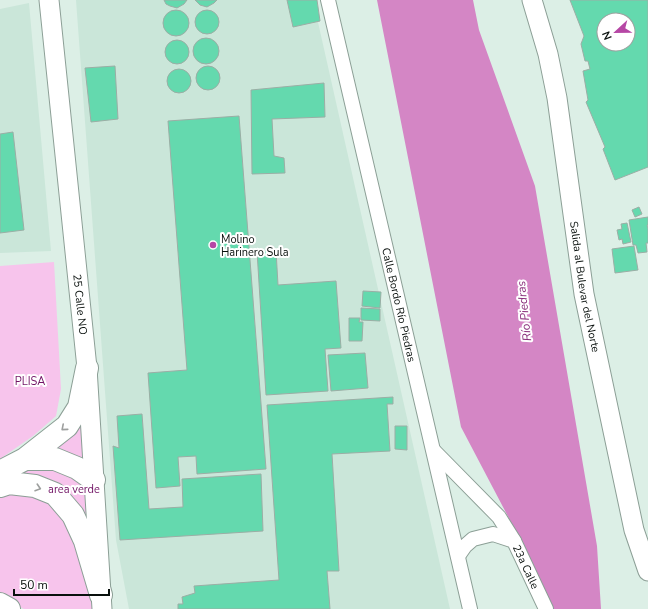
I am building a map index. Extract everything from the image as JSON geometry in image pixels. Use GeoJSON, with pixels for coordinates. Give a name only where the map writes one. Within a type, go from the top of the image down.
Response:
{"type":"FeatureCollection","features":[{"type":"Feature","properties":{"kind":"highway"},"geometry":{"type":"LineString","coordinates":[[0,472],[25,459],[67,426],[79,407],[87,368]]}},
{"type":"Feature","properties":{"kind":"highway"},"geometry":{"type":"LineString","coordinates":[[25,459],[55,459],[77,468],[94,480]]}},
{"type":"Feature","properties":{"kind":"highway"},"geometry":{"type":"LineString","coordinates":[[0,486],[9,483],[35,486],[55,494],[73,515],[85,541],[101,602]]}},
{"type":"Feature","properties":{"kind":"highway"},"geometry":{"type":"LineString","coordinates":[[0,604],[9,609]]}},
{"type":"Feature","properties":{"kind":"main road","name":"25 Calle NO"},"geometry":{"type":"LineString","coordinates":[[49,0],[87,368],[101,602]]}},
{"type":"Feature","properties":{"kind":"main road","name":"Salida al Bulevar del Norte"},"geometry":{"type":"LineString","coordinates":[[532,0],[548,54],[557,98],[584,294],[634,530],[648,571]]}},
{"type":"Feature","properties":{"kind":"street","name":"Calle Bordo Río Piedras"},"geometry":{"type":"LineString","coordinates":[[328,0],[470,609]]}},
{"type":"Feature","properties":{"kind":"street"},"geometry":{"type":"LineString","coordinates":[[434,451],[499,516],[514,541]]}},
{"type":"Feature","properties":{"kind":"street","name":"23a Calle"},"geometry":{"type":"LineString","coordinates":[[458,556],[464,546],[473,539],[493,534],[514,541],[546,609]]}},
{"type":"Feature","properties":{"kind":"shaded area","name":"Molino Harinero Sula"},"geometry":{"type":"Polygon","coordinates":[[[76,0],[313,0],[450,609],[129,609],[116,540],[76,0]]]}},
{"type":"Feature","properties":{"kind":"shaded area"},"geometry":{"type":"Polygon","coordinates":[[[29,3],[51,251],[0,253],[0,9],[29,3]]]}},
{"type":"Feature","properties":{"kind":"green space","name":"PLISA"},"geometry":{"type":"Polygon","coordinates":[[[54,262],[61,389],[56,416],[33,436],[0,459],[0,266],[54,262]]]}},
{"type":"Feature","properties":{"kind":"green space","name":"area verde"},"geometry":{"type":"Polygon","coordinates":[[[82,414],[85,468],[40,454],[82,414]]]}},
{"type":"Feature","properties":{"kind":"green space","name":"area verde"},"geometry":{"type":"Polygon","coordinates":[[[54,464],[86,481],[90,540],[77,511],[0,478],[25,466],[54,464]]]}},
{"type":"Feature","properties":{"kind":"green space"},"geometry":{"type":"Polygon","coordinates":[[[0,491],[36,492],[61,511],[92,584],[93,609],[24,609],[0,598],[0,491]]]}},
{"type":"Feature","properties":{"kind":"water","name":"Río Piedras"},"geometry":{"type":"Polygon","coordinates":[[[377,0],[473,0],[479,30],[535,186],[597,546],[601,609],[552,609],[513,526],[461,427],[377,0]]]}},
{"type":"Feature","properties":{"kind":"building"},"geometry":{"type":"Polygon","coordinates":[[[164,0],[187,0],[184,4],[177,8],[166,4],[164,0]]]}},
{"type":"Feature","properties":{"kind":"building"},"geometry":{"type":"Polygon","coordinates":[[[195,0],[217,0],[207,7],[200,5],[195,0]]]}},
{"type":"Feature","properties":{"kind":"building"},"geometry":{"type":"Polygon","coordinates":[[[287,0],[317,0],[320,21],[293,27],[287,0]]]}},
{"type":"Feature","properties":{"kind":"building"},"geometry":{"type":"Polygon","coordinates":[[[570,0],[648,0],[648,167],[615,180],[603,149],[605,147],[586,102],[588,100],[583,71],[590,69],[588,61],[585,61],[581,44],[584,36],[570,0]]]}},
{"type":"Feature","properties":{"kind":"building"},"geometry":{"type":"Polygon","coordinates":[[[176,10],[185,14],[189,23],[185,32],[176,36],[167,32],[163,23],[167,14],[176,10]]]}},
{"type":"Feature","properties":{"kind":"building"},"geometry":{"type":"Polygon","coordinates":[[[202,10],[212,10],[219,17],[219,27],[212,34],[202,34],[195,27],[195,17],[202,10]]]}},
{"type":"Feature","properties":{"kind":"building"},"geometry":{"type":"Polygon","coordinates":[[[206,38],[215,42],[219,51],[215,60],[206,64],[197,60],[193,51],[197,42],[206,38]]]}},
{"type":"Feature","properties":{"kind":"building"},"geometry":{"type":"Polygon","coordinates":[[[172,40],[182,40],[189,47],[189,57],[182,64],[172,64],[165,57],[165,47],[172,40]]]}},
{"type":"Feature","properties":{"kind":"building"},"geometry":{"type":"Polygon","coordinates":[[[115,66],[118,119],[91,122],[85,68],[115,66]]]}},
{"type":"Feature","properties":{"kind":"building"},"geometry":{"type":"Polygon","coordinates":[[[203,66],[213,66],[220,73],[220,83],[213,90],[203,90],[196,83],[196,73],[203,66]]]}},
{"type":"Feature","properties":{"kind":"building"},"geometry":{"type":"Polygon","coordinates":[[[174,69],[184,69],[191,76],[191,86],[184,93],[174,93],[167,86],[167,76],[174,69]]]}},
{"type":"Feature","properties":{"kind":"building"},"geometry":{"type":"Polygon","coordinates":[[[324,83],[325,117],[272,119],[274,156],[284,158],[285,173],[252,174],[251,90],[324,83]]]}},
{"type":"Feature","properties":{"kind":"building","name":"Molino Harinero Sula"},"geometry":{"type":"Polygon","coordinates":[[[239,116],[266,469],[197,474],[196,456],[178,457],[180,486],[156,488],[148,373],[187,370],[168,121],[239,116]]]}},
{"type":"Feature","properties":{"kind":"building"},"geometry":{"type":"Polygon","coordinates":[[[13,132],[24,230],[0,233],[0,134],[13,132]]]}},
{"type":"Feature","properties":{"kind":"building"},"geometry":{"type":"Polygon","coordinates":[[[639,207],[642,214],[635,217],[632,210],[639,207]]]}},
{"type":"Feature","properties":{"kind":"building"},"geometry":{"type":"Polygon","coordinates":[[[648,217],[648,243],[646,243],[647,252],[638,253],[636,245],[633,245],[629,220],[648,217]]]}},
{"type":"Feature","properties":{"kind":"building"},"geometry":{"type":"Polygon","coordinates":[[[627,223],[631,242],[623,244],[622,239],[619,240],[617,230],[622,229],[621,224],[627,223]]]}},
{"type":"Feature","properties":{"kind":"building"},"geometry":{"type":"Polygon","coordinates":[[[634,246],[638,270],[615,273],[612,249],[634,246]]]}},
{"type":"Feature","properties":{"kind":"building","name":"Molino Harinero Sula"},"geometry":{"type":"Polygon","coordinates":[[[276,250],[278,285],[336,281],[341,348],[325,349],[328,391],[266,395],[257,251],[276,250]]]}},
{"type":"Feature","properties":{"kind":"building"},"geometry":{"type":"Polygon","coordinates":[[[363,291],[381,292],[380,308],[362,306],[363,291]]]}},
{"type":"Feature","properties":{"kind":"building"},"geometry":{"type":"Polygon","coordinates":[[[361,308],[380,309],[380,321],[361,320],[361,308]]]}},
{"type":"Feature","properties":{"kind":"building"},"geometry":{"type":"Polygon","coordinates":[[[349,318],[360,318],[359,322],[363,322],[362,341],[349,341],[349,318]]]}},
{"type":"Feature","properties":{"kind":"building"},"geometry":{"type":"Polygon","coordinates":[[[365,353],[368,388],[331,391],[328,355],[365,353]]]}},
{"type":"Feature","properties":{"kind":"building"},"geometry":{"type":"Polygon","coordinates":[[[393,397],[393,404],[387,404],[390,451],[332,454],[339,571],[327,571],[330,609],[178,609],[178,604],[183,604],[182,597],[195,593],[194,586],[279,580],[267,405],[393,397]]]}},
{"type":"Feature","properties":{"kind":"building"},"geometry":{"type":"Polygon","coordinates":[[[142,414],[149,509],[183,507],[182,479],[261,474],[263,531],[120,540],[113,446],[119,448],[117,416],[142,414]]]}},
{"type":"Feature","properties":{"kind":"building"},"geometry":{"type":"Polygon","coordinates":[[[395,426],[407,426],[407,450],[395,449],[395,426]]]}},
{"type":"Feature","properties":{"kind":"place","name":"Molino Harinero Sula"},"geometry":{"type":"Point","coordinates":[213,245]}}]}
